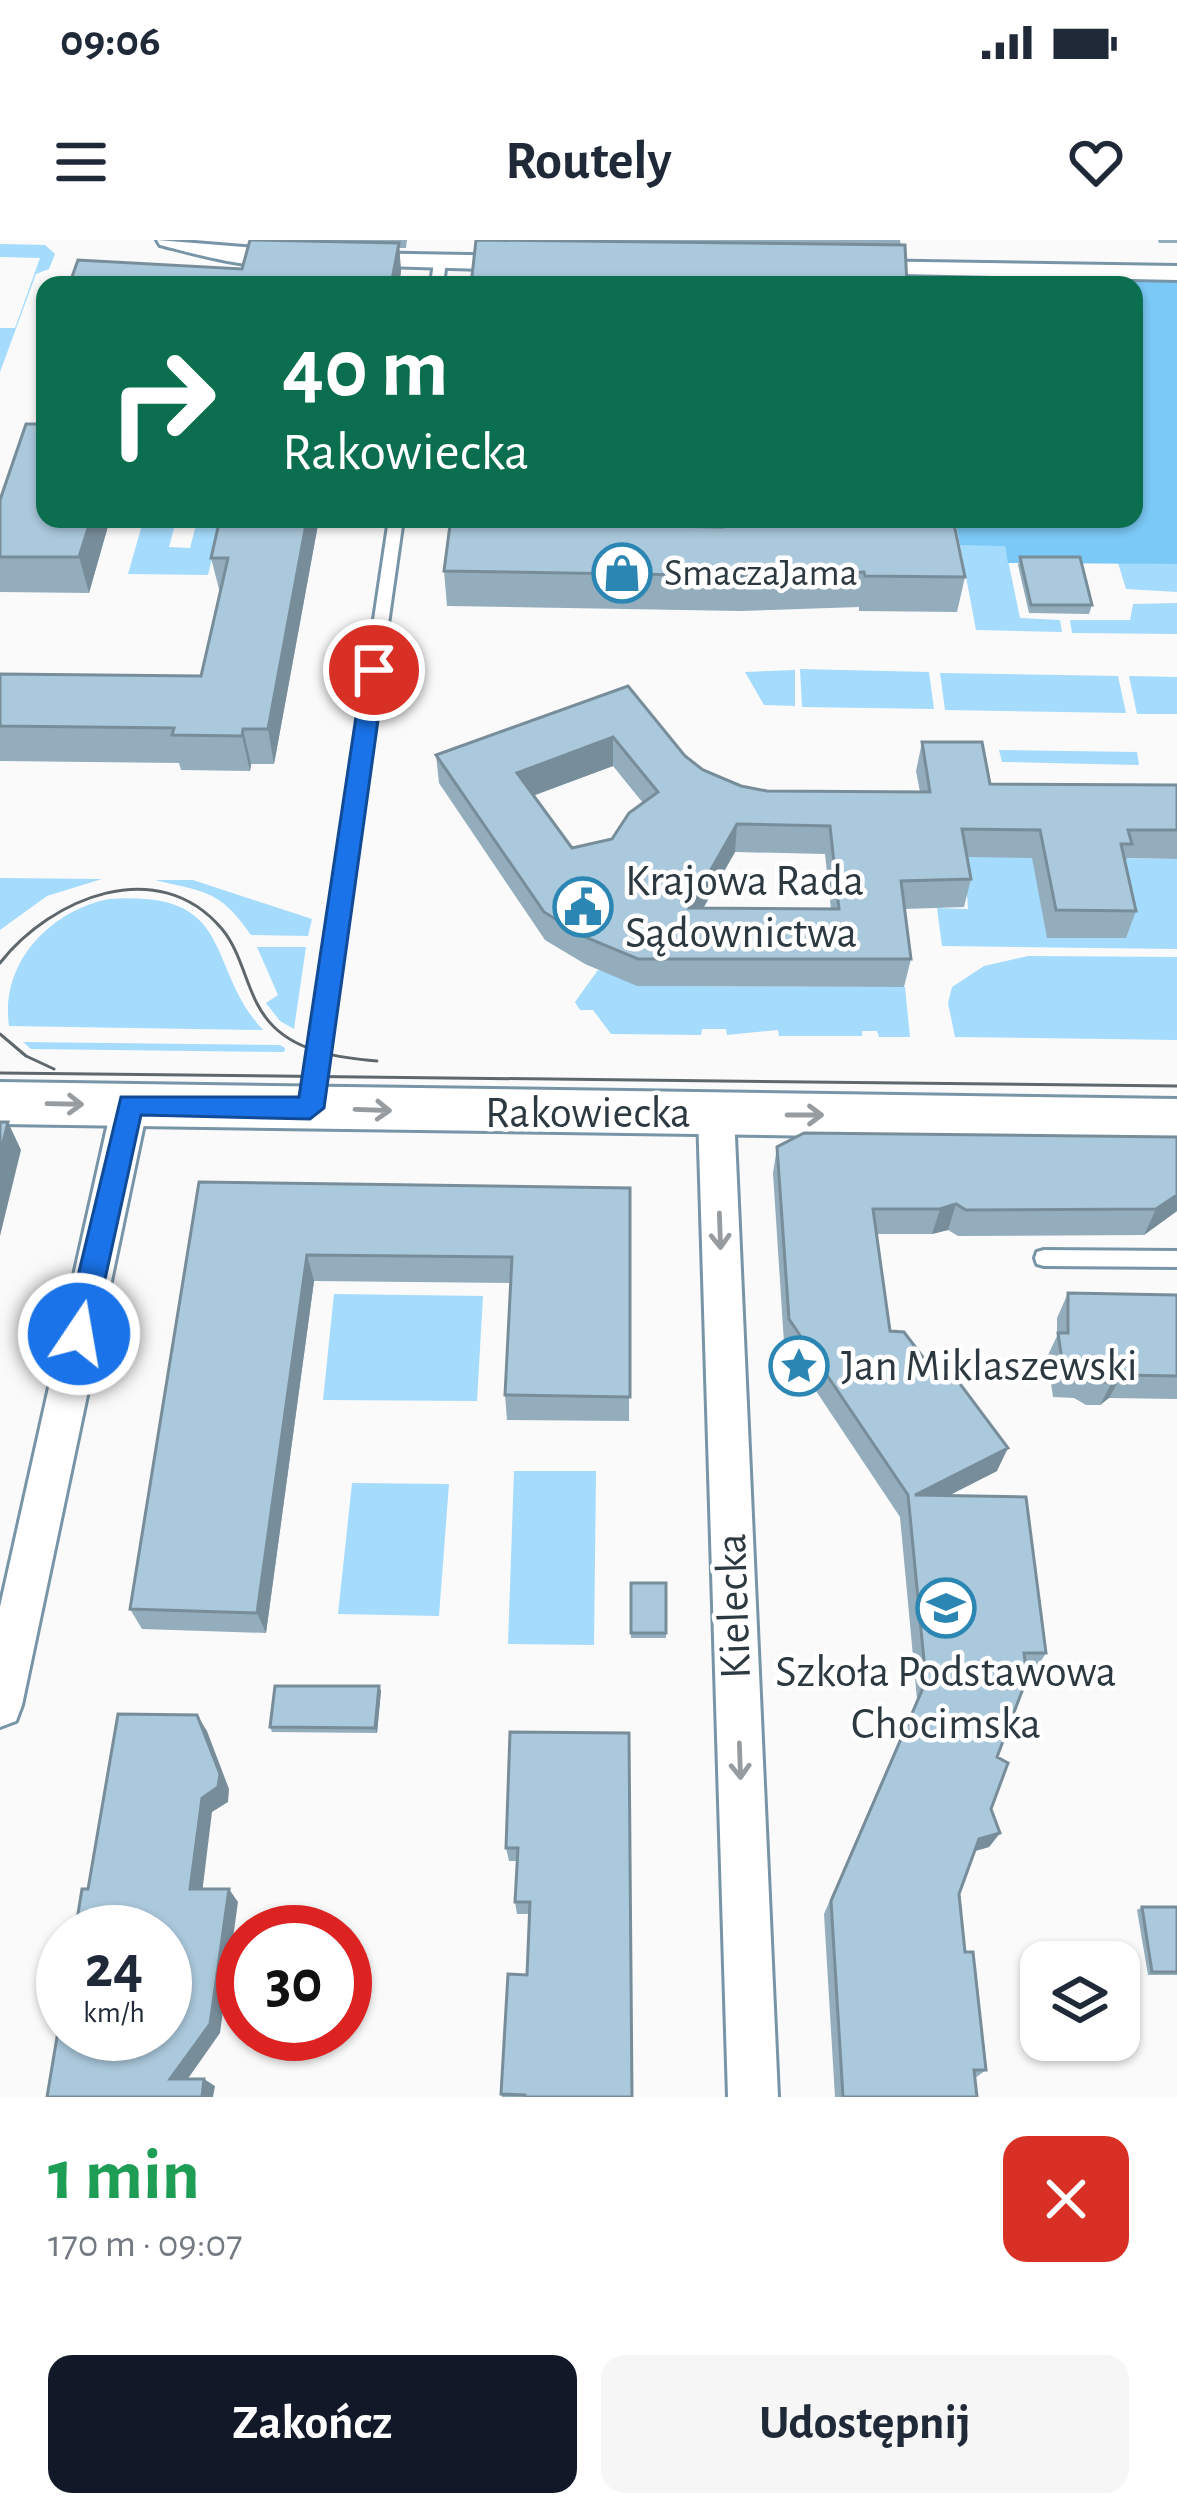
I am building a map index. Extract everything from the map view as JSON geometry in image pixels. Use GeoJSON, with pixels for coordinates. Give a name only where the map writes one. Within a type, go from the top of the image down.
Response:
{"type":"FeatureCollection","features":[{"type":"Feature","properties":{"kind":"street"},"geometry":{"type":"LineString","coordinates":[[168,240],[242,257],[438,273],[550,263]]}},
{"type":"Feature","properties":{"kind":"street"},"geometry":{"type":"LineString","coordinates":[[826,268],[1177,273]]}},
{"type":"Feature","properties":{"kind":"street","name":"Rakowiecka"},"geometry":{"type":"LineString","coordinates":[[0,1103],[1177,1120]]}},
{"type":"Feature","properties":{"kind":"street"},"geometry":{"type":"LineString","coordinates":[[0,1706],[130,1105]]}},
{"type":"Feature","properties":{"kind":"street","name":"Kielecka"},"geometry":{"type":"LineString","coordinates":[[716,1114],[753,2097]]}},
{"type":"Feature","properties":{"kind":"lane"},"geometry":{"type":"LineString","coordinates":[[310,1108],[395,528]]}},
{"type":"Feature","properties":{"kind":"lane"},"geometry":{"type":"LineString","coordinates":[[1044,1258],[1177,1259]]}},
{"type":"Feature","properties":{"kind":"shaded area"},"geometry":{"type":"Polygon","coordinates":[[[0,244],[45,245],[55,254],[49,269],[36,274],[0,372],[0,328],[15,328],[40,258],[0,257],[0,244]]]}},
{"type":"Feature","properties":{"kind":"shaded area"},"geometry":{"type":"Polygon","coordinates":[[[1143,279],[1177,279],[1177,564],[1008,563],[1005,546],[960,545],[957,528],[1143,528],[1143,279]]]}},
{"type":"Feature","properties":{"kind":"shaded area"},"geometry":{"type":"Polygon","coordinates":[[[141,528],[174,528],[169,547],[190,548],[195,528],[220,528],[208,575],[128,574],[141,528]]]}},
{"type":"Feature","properties":{"kind":"shaded area"},"geometry":{"type":"Polygon","coordinates":[[[960,545],[1005,545],[1020,618],[1060,620],[1062,632],[976,630],[960,545]]]}},
{"type":"Feature","properties":{"kind":"shaded area"},"geometry":{"type":"Polygon","coordinates":[[[1118,563],[1177,564],[1177,592],[1126,589],[1118,563]]]}},
{"type":"Feature","properties":{"kind":"shaded area"},"geometry":{"type":"Polygon","coordinates":[[[1177,603],[1177,634],[1072,633],[1070,620],[1130,620],[1133,604],[1177,603]]]}},
{"type":"Feature","properties":{"kind":"shaded area"},"geometry":{"type":"Polygon","coordinates":[[[800,669],[929,672],[934,709],[802,707],[800,669]]]}},
{"type":"Feature","properties":{"kind":"shaded area"},"geometry":{"type":"Polygon","coordinates":[[[795,670],[795,706],[764,705],[745,672],[795,670]]]}},
{"type":"Feature","properties":{"kind":"shaded area"},"geometry":{"type":"Polygon","coordinates":[[[940,673],[1118,676],[1126,713],[945,710],[940,673]]]}},
{"type":"Feature","properties":{"kind":"shaded area"},"geometry":{"type":"Polygon","coordinates":[[[1129,676],[1177,677],[1177,714],[1137,714],[1129,676]]]}},
{"type":"Feature","properties":{"kind":"shaded area"},"geometry":{"type":"Polygon","coordinates":[[[999,750],[1137,752],[1139,765],[1002,762],[999,750]]]}},
{"type":"Feature","properties":{"kind":"shaded area"},"geometry":{"type":"Polygon","coordinates":[[[1032,856],[1042,905],[1118,858],[1177,859],[1177,949],[942,946],[937,908],[968,909],[967,893],[929,857],[1032,856]]]}},
{"type":"Feature","properties":{"kind":"shaded area"},"geometry":{"type":"Polygon","coordinates":[[[0,878],[102,879],[47,896],[0,930],[0,878]]]}},
{"type":"Feature","properties":{"kind":"shaded area"},"geometry":{"type":"Polygon","coordinates":[[[155,880],[193,880],[312,919],[308,936],[251,935],[219,900],[155,880]]]}},
{"type":"Feature","properties":{"kind":"shaded area"},"geometry":{"type":"Polygon","coordinates":[[[109,899],[150,899],[179,907],[199,920],[263,1030],[9,1026],[13,980],[35,942],[68,914],[109,899]]]}},
{"type":"Feature","properties":{"kind":"shaded area"},"geometry":{"type":"Polygon","coordinates":[[[257,947],[306,947],[294,1029],[280,1021],[266,1003],[278,995],[257,947]]]}},
{"type":"Feature","properties":{"kind":"shaded area"},"geometry":{"type":"Polygon","coordinates":[[[1028,956],[1177,957],[1177,1040],[955,1037],[948,1003],[952,987],[984,966],[1028,956]]]}},
{"type":"Feature","properties":{"kind":"shaded area"},"geometry":{"type":"Polygon","coordinates":[[[598,970],[655,986],[905,987],[910,1037],[879,1037],[877,1031],[862,1031],[862,1036],[779,1036],[778,1030],[727,1035],[726,1029],[702,1029],[701,1035],[611,1034],[593,1010],[580,1010],[575,1002],[598,970]]]}},
{"type":"Feature","properties":{"kind":"shaded area"},"geometry":{"type":"Polygon","coordinates":[[[23,1042],[285,1048],[284,1052],[31,1049],[23,1042]]]}},
{"type":"Feature","properties":{"kind":"shaded area"},"geometry":{"type":"Polygon","coordinates":[[[334,1294],[483,1296],[477,1401],[323,1400],[334,1294]]]}},
{"type":"Feature","properties":{"kind":"shaded area"},"geometry":{"type":"Polygon","coordinates":[[[514,1471],[596,1471],[594,1645],[508,1644],[514,1471]]]}},
{"type":"Feature","properties":{"kind":"shaded area"},"geometry":{"type":"Polygon","coordinates":[[[352,1483],[449,1484],[439,1616],[338,1614],[352,1483]]]}},
{"type":"Feature","properties":{"kind":"building"},"geometry":{"type":"Polygon","coordinates":[[[250,240],[399,243],[393,276],[72,276],[78,260],[242,269],[250,240]]]}},
{"type":"Feature","properties":{"kind":"building"},"geometry":{"type":"Polygon","coordinates":[[[476,240],[905,245],[907,276],[472,276],[476,240]]]}},
{"type":"Feature","properties":{"kind":"building"},"geometry":{"type":"Polygon","coordinates":[[[26,424],[36,424],[36,528],[88,528],[79,557],[0,557],[0,500],[26,424]]]}},
{"type":"Feature","properties":{"kind":"building"},"geometry":{"type":"Polygon","coordinates":[[[218,528],[305,528],[268,729],[243,729],[242,736],[172,735],[174,728],[0,726],[0,674],[201,676],[228,558],[211,558],[218,528]]]}},
{"type":"Feature","properties":{"kind":"building"},"geometry":{"type":"Polygon","coordinates":[[[450,528],[955,528],[965,577],[865,576],[864,572],[744,576],[444,571],[450,528]]]}},
{"type":"Feature","properties":{"kind":"building"},"geometry":{"type":"Polygon","coordinates":[[[1020,557],[1080,557],[1092,605],[1031,605],[1020,557]]]}},
{"type":"Feature","properties":{"kind":"building"},"geometry":{"type":"Polygon","coordinates":[[[628,686],[685,756],[703,770],[741,786],[767,791],[930,792],[922,742],[982,742],[990,784],[1177,785],[1177,830],[1128,830],[1132,844],[1121,844],[1136,911],[1056,910],[1040,830],[962,829],[971,879],[901,881],[911,959],[638,959],[585,937],[544,912],[436,755],[628,686]],[[613,737],[517,773],[572,848],[612,839],[629,813],[658,792],[613,737]],[[737,824],[689,908],[839,909],[830,826],[737,824]]]}},
{"type":"Feature","properties":{"kind":"building"},"geometry":{"type":"Polygon","coordinates":[[[0,1122],[8,1122],[0,1154],[0,1122]]]}},
{"type":"Feature","properties":{"kind":"building"},"geometry":{"type":"Polygon","coordinates":[[[804,1133],[1177,1137],[1177,1195],[1156,1209],[966,1210],[956,1204],[940,1209],[873,1209],[890,1331],[904,1332],[925,1360],[931,1358],[945,1376],[952,1373],[1008,1448],[915,1495],[1026,1497],[1046,1653],[1024,1653],[1027,1678],[997,1757],[1008,1763],[991,1809],[1000,1833],[979,1839],[959,1894],[965,1952],[973,1952],[986,2070],[974,2070],[977,2097],[843,2097],[831,1901],[926,1681],[908,1495],[789,1319],[777,1147],[804,1133]]]}},
{"type":"Feature","properties":{"kind":"building"},"geometry":{"type":"Polygon","coordinates":[[[199,1182],[630,1188],[630,1397],[505,1395],[512,1257],[307,1255],[257,1613],[130,1609],[199,1182]]]}},
{"type":"Feature","properties":{"kind":"building"},"geometry":{"type":"Polygon","coordinates":[[[1068,1293],[1177,1295],[1177,1376],[1122,1375],[1112,1382],[1098,1382],[1086,1375],[1064,1374],[1058,1333],[1068,1333],[1068,1293]]]}},
{"type":"Feature","properties":{"kind":"building"},"geometry":{"type":"Polygon","coordinates":[[[631,1583],[666,1583],[666,1633],[631,1633],[631,1583]]]}},
{"type":"Feature","properties":{"kind":"building"},"geometry":{"type":"Polygon","coordinates":[[[275,1686],[379,1686],[375,1728],[270,1727],[275,1686]]]}},
{"type":"Feature","properties":{"kind":"building"},"geometry":{"type":"Polygon","coordinates":[[[118,1714],[197,1715],[220,1774],[218,1787],[202,1798],[190,1889],[229,1889],[227,1905],[216,1905],[216,1981],[210,2024],[192,2049],[192,1905],[79,1905],[82,1889],[88,1889],[118,1714]]]}},
{"type":"Feature","properties":{"kind":"building"},"geometry":{"type":"Polygon","coordinates":[[[510,1732],[629,1733],[632,2097],[501,2094],[508,1974],[527,1975],[530,1902],[515,1902],[518,1848],[506,1848],[510,1732]]]}},
{"type":"Feature","properties":{"kind":"building"},"geometry":{"type":"Polygon","coordinates":[[[1142,1907],[1177,1907],[1177,1972],[1152,1972],[1142,1907]]]}},
{"type":"Feature","properties":{"kind":"building"},"geometry":{"type":"Polygon","coordinates":[[[53,2061],[183,2061],[170,2079],[204,2079],[202,2097],[47,2097],[53,2061]]]}},
{"type":"Feature","properties":{"kind":"tram line"},"geometry":{"type":"LineString","coordinates":[[0,963],[47,920],[76,904],[137,889],[167,893],[196,906],[222,929],[257,1004],[285,1036],[322,1053],[377,1061]]}},
{"type":"Feature","properties":{"kind":"tram line"},"geometry":{"type":"LineString","coordinates":[[0,1034],[26,1056],[54,1069]]}},
{"type":"Feature","properties":{"kind":"tram line"},"geometry":{"type":"LineString","coordinates":[[0,1073],[1177,1086]]}},
{"type":"Feature","properties":{"kind":"place","name":"SmaczaJama"},"geometry":{"type":"Point","coordinates":[622,573]}},
{"type":"Feature","properties":{"kind":"place","name":"Krajowa Rada Sądownictwa"},"geometry":{"type":"Point","coordinates":[583,907]}},
{"type":"Feature","properties":{"kind":"place","name":"Jan Miklaszewski"},"geometry":{"type":"Point","coordinates":[799,1366]}},
{"type":"Feature","properties":{"kind":"place","name":"Szkoła Podstawowa Chocimska"},"geometry":{"type":"Point","coordinates":[946,1608]}},
{"type":"Feature","properties":{"kind":"route"},"geometry":{"type":"LineString","coordinates":[[79,1334],[130,1105],[310,1108],[374,670]]}}]}
